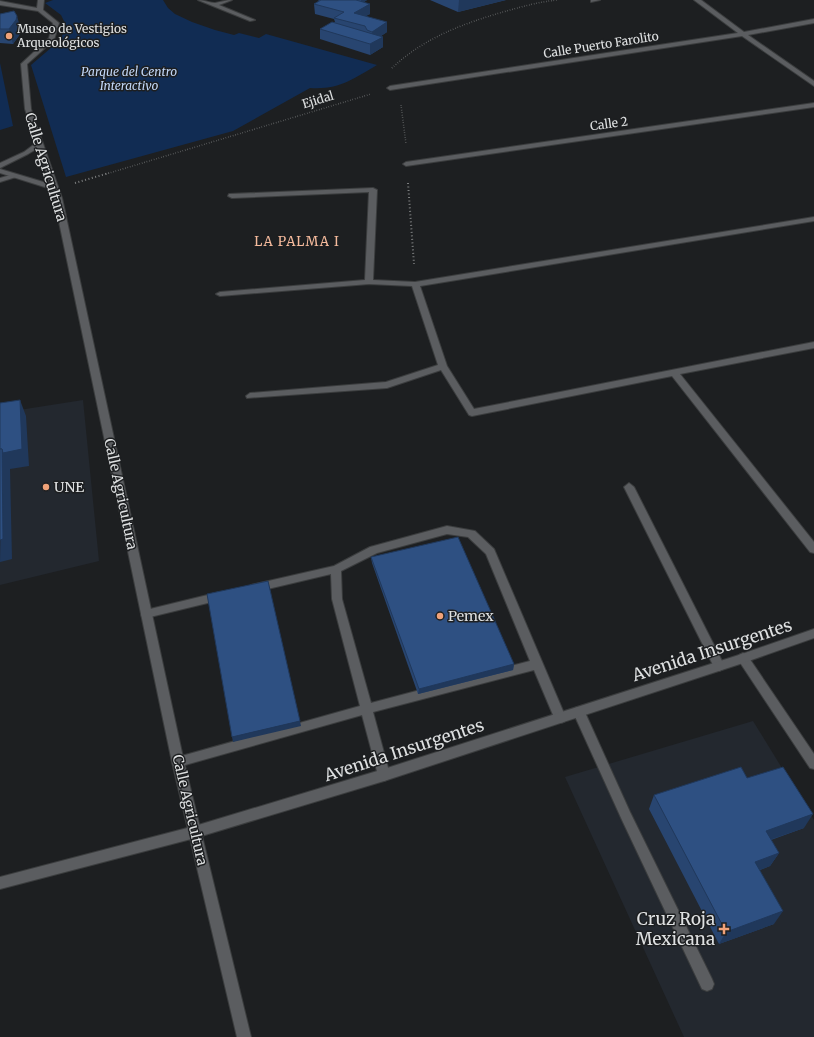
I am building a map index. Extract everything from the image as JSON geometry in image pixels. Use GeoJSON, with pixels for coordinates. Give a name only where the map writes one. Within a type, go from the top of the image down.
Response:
{"type":"FeatureCollection","features":[{"type":"Feature","properties":{"kind":"street"},"geometry":{"type":"LineString","coordinates":[[40,0],[40,10]]}},
{"type":"Feature","properties":{"kind":"street"},"geometry":{"type":"LineString","coordinates":[[201,0],[252,20]]}},
{"type":"Feature","properties":{"kind":"street"},"geometry":{"type":"LineString","coordinates":[[213,5],[229,0]]}},
{"type":"Feature","properties":{"kind":"street"},"geometry":{"type":"LineString","coordinates":[[697,0],[814,84]]}},
{"type":"Feature","properties":{"kind":"street","name":"Calle Agricultura"},"geometry":{"type":"LineString","coordinates":[[0,3],[40,10],[56,23],[52,39],[24,64],[28,109],[36,138],[40,143],[55,188],[178,762],[244,1037]]}},
{"type":"Feature","properties":{"kind":"street","name":"Calle Puerto Farolito"},"geometry":{"type":"LineString","coordinates":[[390,88],[743,34],[814,21]]}},
{"type":"Feature","properties":{"kind":"street","name":"Calle 2"},"geometry":{"type":"LineString","coordinates":[[406,164],[814,105]]}},
{"type":"Feature","properties":{"kind":"street"},"geometry":{"type":"LineString","coordinates":[[0,166],[26,153],[40,143]]}},
{"type":"Feature","properties":{"kind":"street"},"geometry":{"type":"LineString","coordinates":[[0,171],[55,188]]}},
{"type":"Feature","properties":{"kind":"street"},"geometry":{"type":"LineString","coordinates":[[0,180],[14,176]]}},
{"type":"Feature","properties":{"kind":"street"},"geometry":{"type":"LineString","coordinates":[[232,196],[373,190],[369,282]]}},
{"type":"Feature","properties":{"kind":"street"},"geometry":{"type":"LineString","coordinates":[[220,294],[369,282],[415,284],[814,219]]}},
{"type":"Feature","properties":{"kind":"street"},"geometry":{"type":"LineString","coordinates":[[415,284],[443,366],[472,413],[814,345]]}},
{"type":"Feature","properties":{"kind":"street"},"geometry":{"type":"LineString","coordinates":[[250,396],[386,385],[443,366]]}},
{"type":"Feature","properties":{"kind":"street"},"geometry":{"type":"LineString","coordinates":[[674,374],[814,550]]}},
{"type":"Feature","properties":{"kind":"street"},"geometry":{"type":"LineString","coordinates":[[629,486],[719,666]]}},
{"type":"Feature","properties":{"kind":"street"},"geometry":{"type":"LineString","coordinates":[[245,590],[336,569],[374,550],[447,530],[471,534],[490,552],[560,718]]}},
{"type":"Feature","properties":{"kind":"street"},"geometry":{"type":"LineString","coordinates":[[336,569],[338,599],[384,775]]}},
{"type":"Feature","properties":{"kind":"street"},"geometry":{"type":"LineString","coordinates":[[146,614],[230,594]]}},
{"type":"Feature","properties":{"kind":"street","name":"Avenida Insurgentes"},"geometry":{"type":"LineString","coordinates":[[0,883],[195,832],[384,775],[719,666],[814,633]]}},
{"type":"Feature","properties":{"kind":"street"},"geometry":{"type":"LineString","coordinates":[[743,658],[814,764]]}},
{"type":"Feature","properties":{"kind":"street"},"geometry":{"type":"LineString","coordinates":[[178,762],[538,664]]}},
{"type":"Feature","properties":{"kind":"street"},"geometry":{"type":"LineString","coordinates":[[579,712],[626,816],[707,984]]}},
{"type":"Feature","properties":{"kind":"path"},"geometry":{"type":"LineString","coordinates":[[390,88],[387,73],[400,59],[423,42],[450,29],[483,17],[543,1],[557,0]]}},
{"type":"Feature","properties":{"kind":"path","name":"Ejidal"},"geometry":{"type":"LineString","coordinates":[[55,188],[390,88]]}},
{"type":"Feature","properties":{"kind":"shaded area","name":"UNE"},"geometry":{"type":"Polygon","coordinates":[[[83,400],[99,561],[0,585],[0,413],[83,400]]]}},
{"type":"Feature","properties":{"kind":"shaded area","name":"Cruz Roja Mexicana"},"geometry":{"type":"Polygon","coordinates":[[[753,721],[814,820],[814,1037],[684,1037],[565,777],[753,721]]]}},
{"type":"Feature","properties":{"kind":"green space","name":"Parque del Centro Interactivo"},"geometry":{"type":"Polygon","coordinates":[[[53,0],[163,0],[168,8],[175,14],[215,30],[234,35],[239,33],[259,38],[266,34],[377,65],[353,79],[338,85],[310,88],[233,131],[66,177],[31,65],[59,41],[67,27],[61,15],[45,3],[53,0]]]}},
{"type":"Feature","properties":{"kind":"green space"},"geometry":{"type":"Polygon","coordinates":[[[0,63],[13,126],[0,130],[0,63]]]}},
{"type":"Feature","properties":{"kind":"building"},"geometry":{"type":"Polygon","coordinates":[[[321,0],[356,0],[370,4],[354,13],[387,22],[372,32],[367,30],[365,26],[334,18],[344,12],[314,4],[321,0]]]}},
{"type":"Feature","properties":{"kind":"building"},"geometry":{"type":"Polygon","coordinates":[[[14,11],[17,16],[16,20],[9,29],[0,29],[0,14],[14,11]]]}},
{"type":"Feature","properties":{"kind":"building"},"geometry":{"type":"Polygon","coordinates":[[[332,22],[383,37],[370,44],[320,29],[332,22]]]}},
{"type":"Feature","properties":{"kind":"building"},"geometry":{"type":"Polygon","coordinates":[[[20,400],[22,449],[3,453],[2,449],[0,449],[0,403],[20,400]]]}},
{"type":"Feature","properties":{"kind":"building"},"geometry":{"type":"Polygon","coordinates":[[[0,449],[2,449],[3,539],[0,540],[0,449]]]}},
{"type":"Feature","properties":{"kind":"building","name":"Pemex"},"geometry":{"type":"Polygon","coordinates":[[[458,537],[514,664],[419,689],[371,557],[458,537]]]}},
{"type":"Feature","properties":{"kind":"building"},"geometry":{"type":"Polygon","coordinates":[[[268,581],[300,721],[232,737],[207,594],[268,581]]]}},
{"type":"Feature","properties":{"kind":"building"},"geometry":{"type":"Polygon","coordinates":[[[741,767],[747,778],[783,767],[813,814],[766,831],[779,853],[755,862],[783,911],[726,932],[654,795],[741,767]]]}},
{"type":"Feature","properties":{"kind":"place","name":"Museo de Vestigios Arqueológicos"},"geometry":{"type":"Point","coordinates":[9,36]}},
{"type":"Feature","properties":{"kind":"place","name":"UNE"},"geometry":{"type":"Point","coordinates":[46,487]}},
{"type":"Feature","properties":{"kind":"place","name":"Pemex"},"geometry":{"type":"Point","coordinates":[440,616]}},
{"type":"Feature","properties":{"kind":"place","name":"Cruz Roja Mexicana"},"geometry":{"type":"Point","coordinates":[724,929]}},
{"type":"Feature","properties":{"kind":"district","name":"LA PALMA I"},"geometry":{"type":"Point","coordinates":[297,241]}}]}
